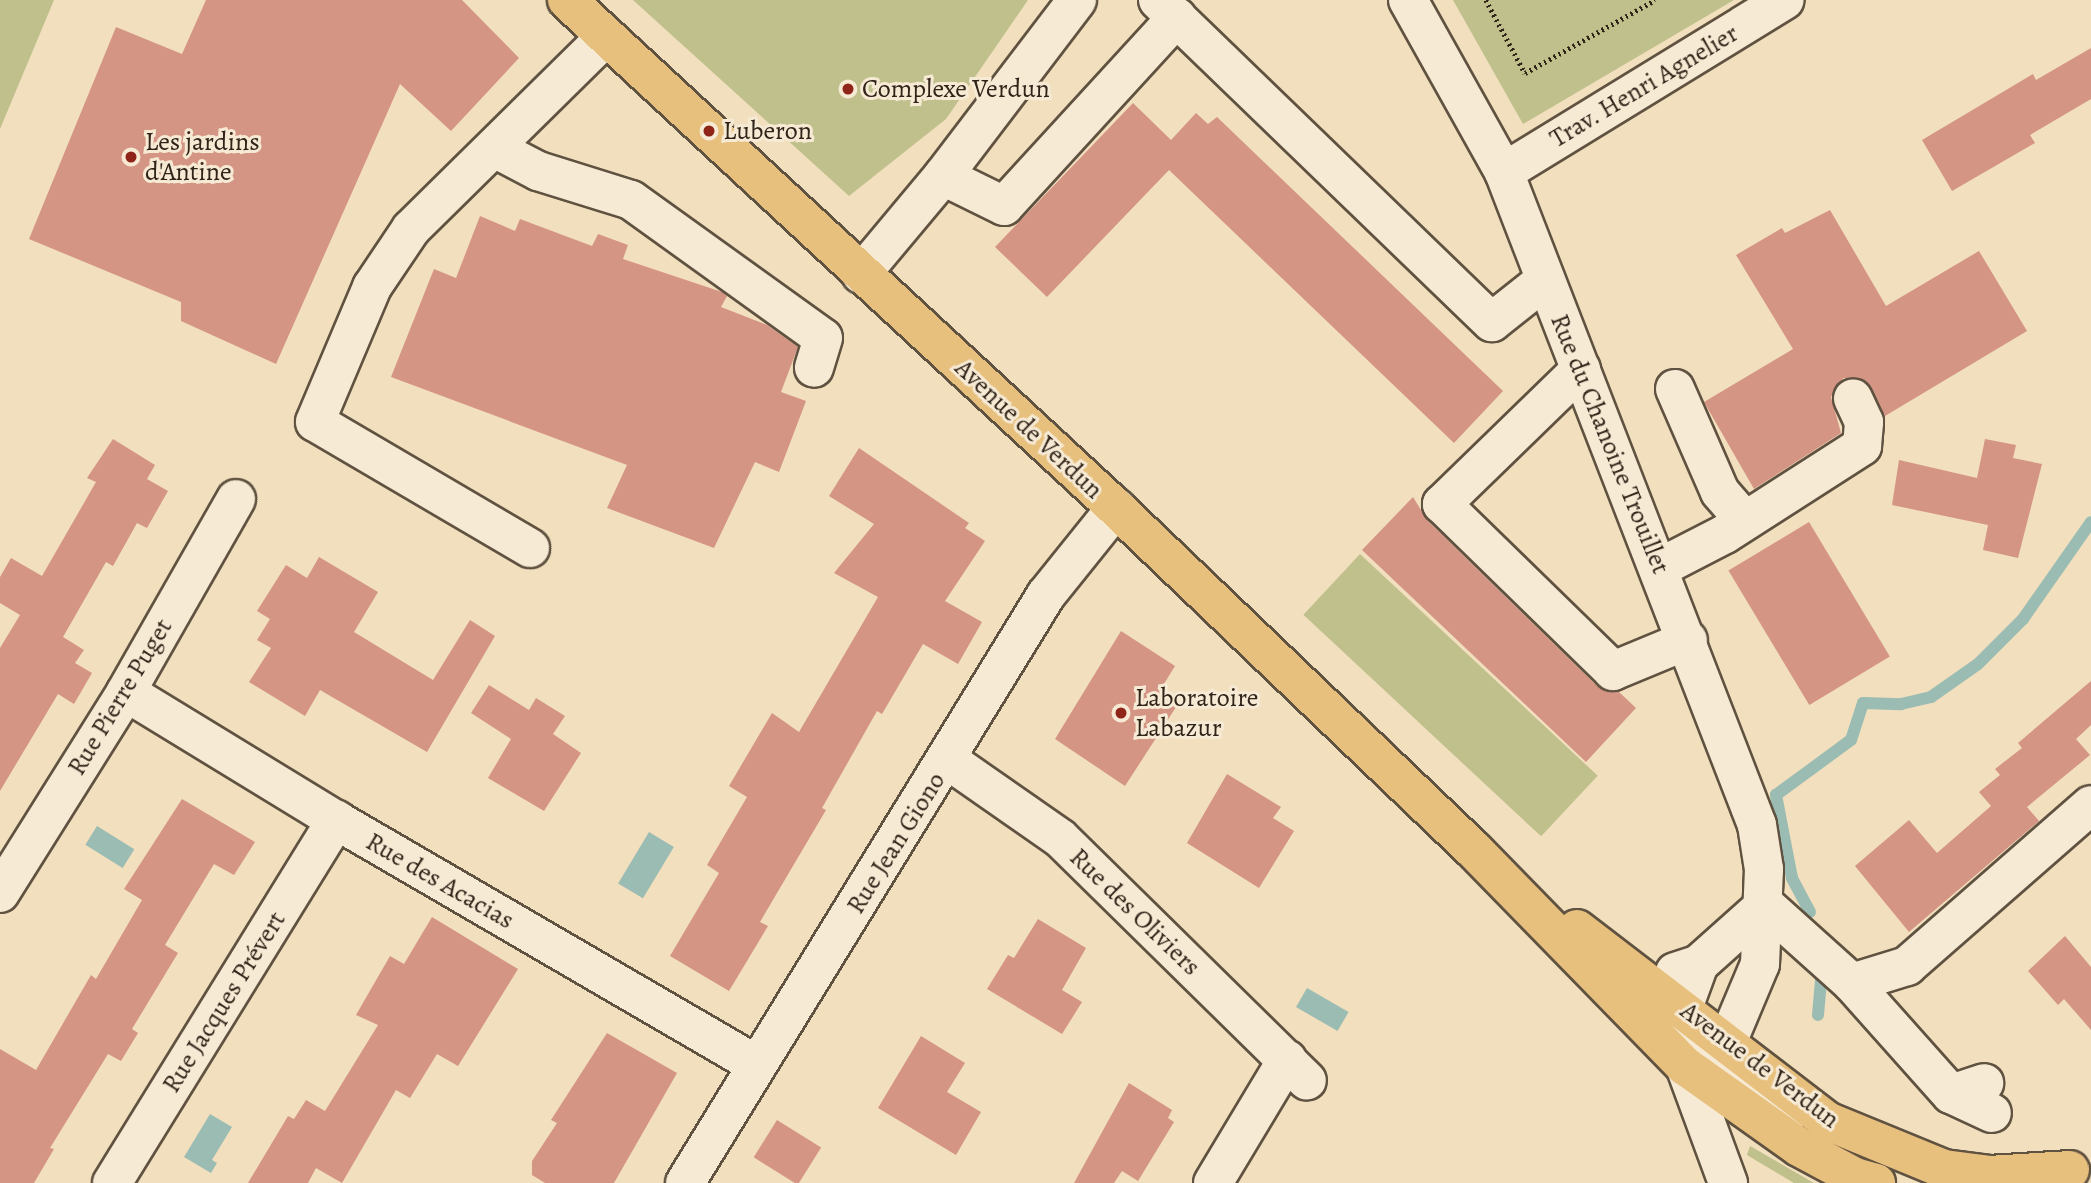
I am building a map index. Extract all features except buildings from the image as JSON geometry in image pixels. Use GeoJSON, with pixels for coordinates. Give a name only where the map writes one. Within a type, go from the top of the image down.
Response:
{"type":"FeatureCollection","features":[{"type":"Feature","properties":{"kind":"main road","name":"Avenue de Verdun"},"geometry":{"type":"LineString","coordinates":[[567,0],[1116,508],[1488,863],[1685,1066],[1756,1121],[1866,1180]]}},
{"type":"Feature","properties":{"kind":"main road","name":"Avenue de Verdun"},"geometry":{"type":"LineString","coordinates":[[1488,863],[1649,982],[1726,1045],[1827,1121],[1901,1155],[1944,1169],[1989,1175],[2070,1171]]}},
{"type":"Feature","properties":{"kind":"street"},"geometry":{"type":"LineString","coordinates":[[861,274],[943,176],[1077,0]]}},
{"type":"Feature","properties":{"kind":"street","name":"Rue du Chanoine Trouillet"},"geometry":{"type":"LineString","coordinates":[[1408,0],[1504,172],[1688,640],[1757,825],[1765,905],[1760,964],[1726,1045]]}},
{"type":"Feature","properties":{"kind":"street","name":"Trav. Henri Agnelier"},"geometry":{"type":"LineString","coordinates":[[1504,172],[1785,0]]}},
{"type":"Feature","properties":{"kind":"street"},"geometry":{"type":"LineString","coordinates":[[943,176],[1004,206],[1168,9],[1492,322],[1545,280]]}},
{"type":"Feature","properties":{"kind":"street"},"geometry":{"type":"LineString","coordinates":[[530,548],[315,422],[372,287],[411,229],[606,37]]}},
{"type":"Feature","properties":{"kind":"street"},"geometry":{"type":"LineString","coordinates":[[494,148],[538,171],[631,200],[823,338],[814,368]]}},
{"type":"Feature","properties":{"kind":"street"},"geometry":{"type":"LineString","coordinates":[[1581,369],[1441,504],[1613,671],[1688,640]]}},
{"type":"Feature","properties":{"kind":"street"},"geometry":{"type":"LineString","coordinates":[[1675,389],[1720,492],[1745,521]]}},
{"type":"Feature","properties":{"kind":"street"},"geometry":{"type":"LineString","coordinates":[[1659,568],[1745,521],[1862,446],[1864,422],[1853,398]]}},
{"type":"Feature","properties":{"kind":"street","name":"Rue Pierre Puget"},"geometry":{"type":"LineString","coordinates":[[0,893],[125,692],[236,499]]}},
{"type":"Feature","properties":{"kind":"street","name":"Rue Jean Giono"},"geometry":{"type":"LineString","coordinates":[[685,1183],[948,760],[1046,595],[1116,508]]}},
{"type":"Feature","properties":{"kind":"street","name":"Rue des Acacias"},"geometry":{"type":"LineString","coordinates":[[125,692],[336,820],[757,1065]]}},
{"type":"Feature","properties":{"kind":"street","name":"Rue des Oliviers"},"geometry":{"type":"LineString","coordinates":[[948,760],[1060,838],[1297,1071],[1213,1183]]}},
{"type":"Feature","properties":{"kind":"street"},"geometry":{"type":"LineString","coordinates":[[1852,983],[1907,966],[2091,805]]}},
{"type":"Feature","properties":{"kind":"street","name":"Rue Jacques Prévert"},"geometry":{"type":"LineString","coordinates":[[112,1183],[336,820]]}},
{"type":"Feature","properties":{"kind":"street"},"geometry":{"type":"LineString","coordinates":[[1649,982],[1699,964],[1765,905],[1976,1097]]}},
{"type":"Feature","properties":{"kind":"street"},"geometry":{"type":"LineString","coordinates":[[1699,964],[1683,1008],[1701,1049],[1866,1180]]}},
{"type":"Feature","properties":{"kind":"street"},"geometry":{"type":"LineString","coordinates":[[1685,1066],[1728,1183]]}},
{"type":"Feature","properties":{"kind":"path"},"geometry":{"type":"LineString","coordinates":[[1486,0],[1525,72],[1655,0]]}},
{"type":"Feature","properties":{"kind":"green space"},"geometry":{"type":"Polygon","coordinates":[[[0,0],[54,0],[0,129],[0,0]]]}},
{"type":"Feature","properties":{"kind":"green space","name":"Complexe Verdun"},"geometry":{"type":"Polygon","coordinates":[[[633,0],[1028,0],[946,119],[849,196],[633,0]]]}},
{"type":"Feature","properties":{"kind":"green space"},"geometry":{"type":"Polygon","coordinates":[[[1453,0],[1734,0],[1523,124],[1453,0]]]}},
{"type":"Feature","properties":{"kind":"green space"},"geometry":{"type":"Polygon","coordinates":[[[1360,554],[1598,776],[1541,836],[1303,615],[1360,554]]]}},
{"type":"Feature","properties":{"kind":"green space"},"geometry":{"type":"Polygon","coordinates":[[[1750,1146],[1814,1183],[1794,1183],[1747,1155],[1750,1146]]]}},
{"type":"Feature","properties":{"kind":"water"},"geometry":{"type":"Polygon","coordinates":[[[97,826],[134,849],[123,868],[85,845],[97,826]]]}},
{"type":"Feature","properties":{"kind":"water"},"geometry":{"type":"Polygon","coordinates":[[[649,832],[674,847],[643,898],[618,883],[649,832]]]}},
{"type":"Feature","properties":{"kind":"water"},"geometry":{"type":"Polygon","coordinates":[[[1307,988],[1349,1012],[1338,1031],[1296,1007],[1307,988]]]}},
{"type":"Feature","properties":{"kind":"water"},"geometry":{"type":"Polygon","coordinates":[[[210,1114],[232,1127],[212,1160],[217,1163],[211,1173],[184,1157],[210,1114]]]}},
{"type":"Feature","properties":{"kind":"waterway"},"geometry":{"type":"LineString","coordinates":[[1810,912],[1792,878],[1776,795],[1851,740],[1863,703],[1901,704],[1931,697],[1978,664],[2023,619],[2091,522]]}},
{"type":"Feature","properties":{"kind":"waterway"},"geometry":{"type":"LineString","coordinates":[[1818,1015],[1821,978]]}},
{"type":"Feature","properties":{"kind":"place","name":"Complexe Verdun"},"geometry":{"type":"Point","coordinates":[848,89]}},
{"type":"Feature","properties":{"kind":"place","name":"Luberon"},"geometry":{"type":"Point","coordinates":[709,131]}},
{"type":"Feature","properties":{"kind":"place","name":"Les jardins d'Antine"},"geometry":{"type":"Point","coordinates":[131,157]}},
{"type":"Feature","properties":{"kind":"place","name":"Laboratoire Labazur"},"geometry":{"type":"Point","coordinates":[1121,713]}}]}
